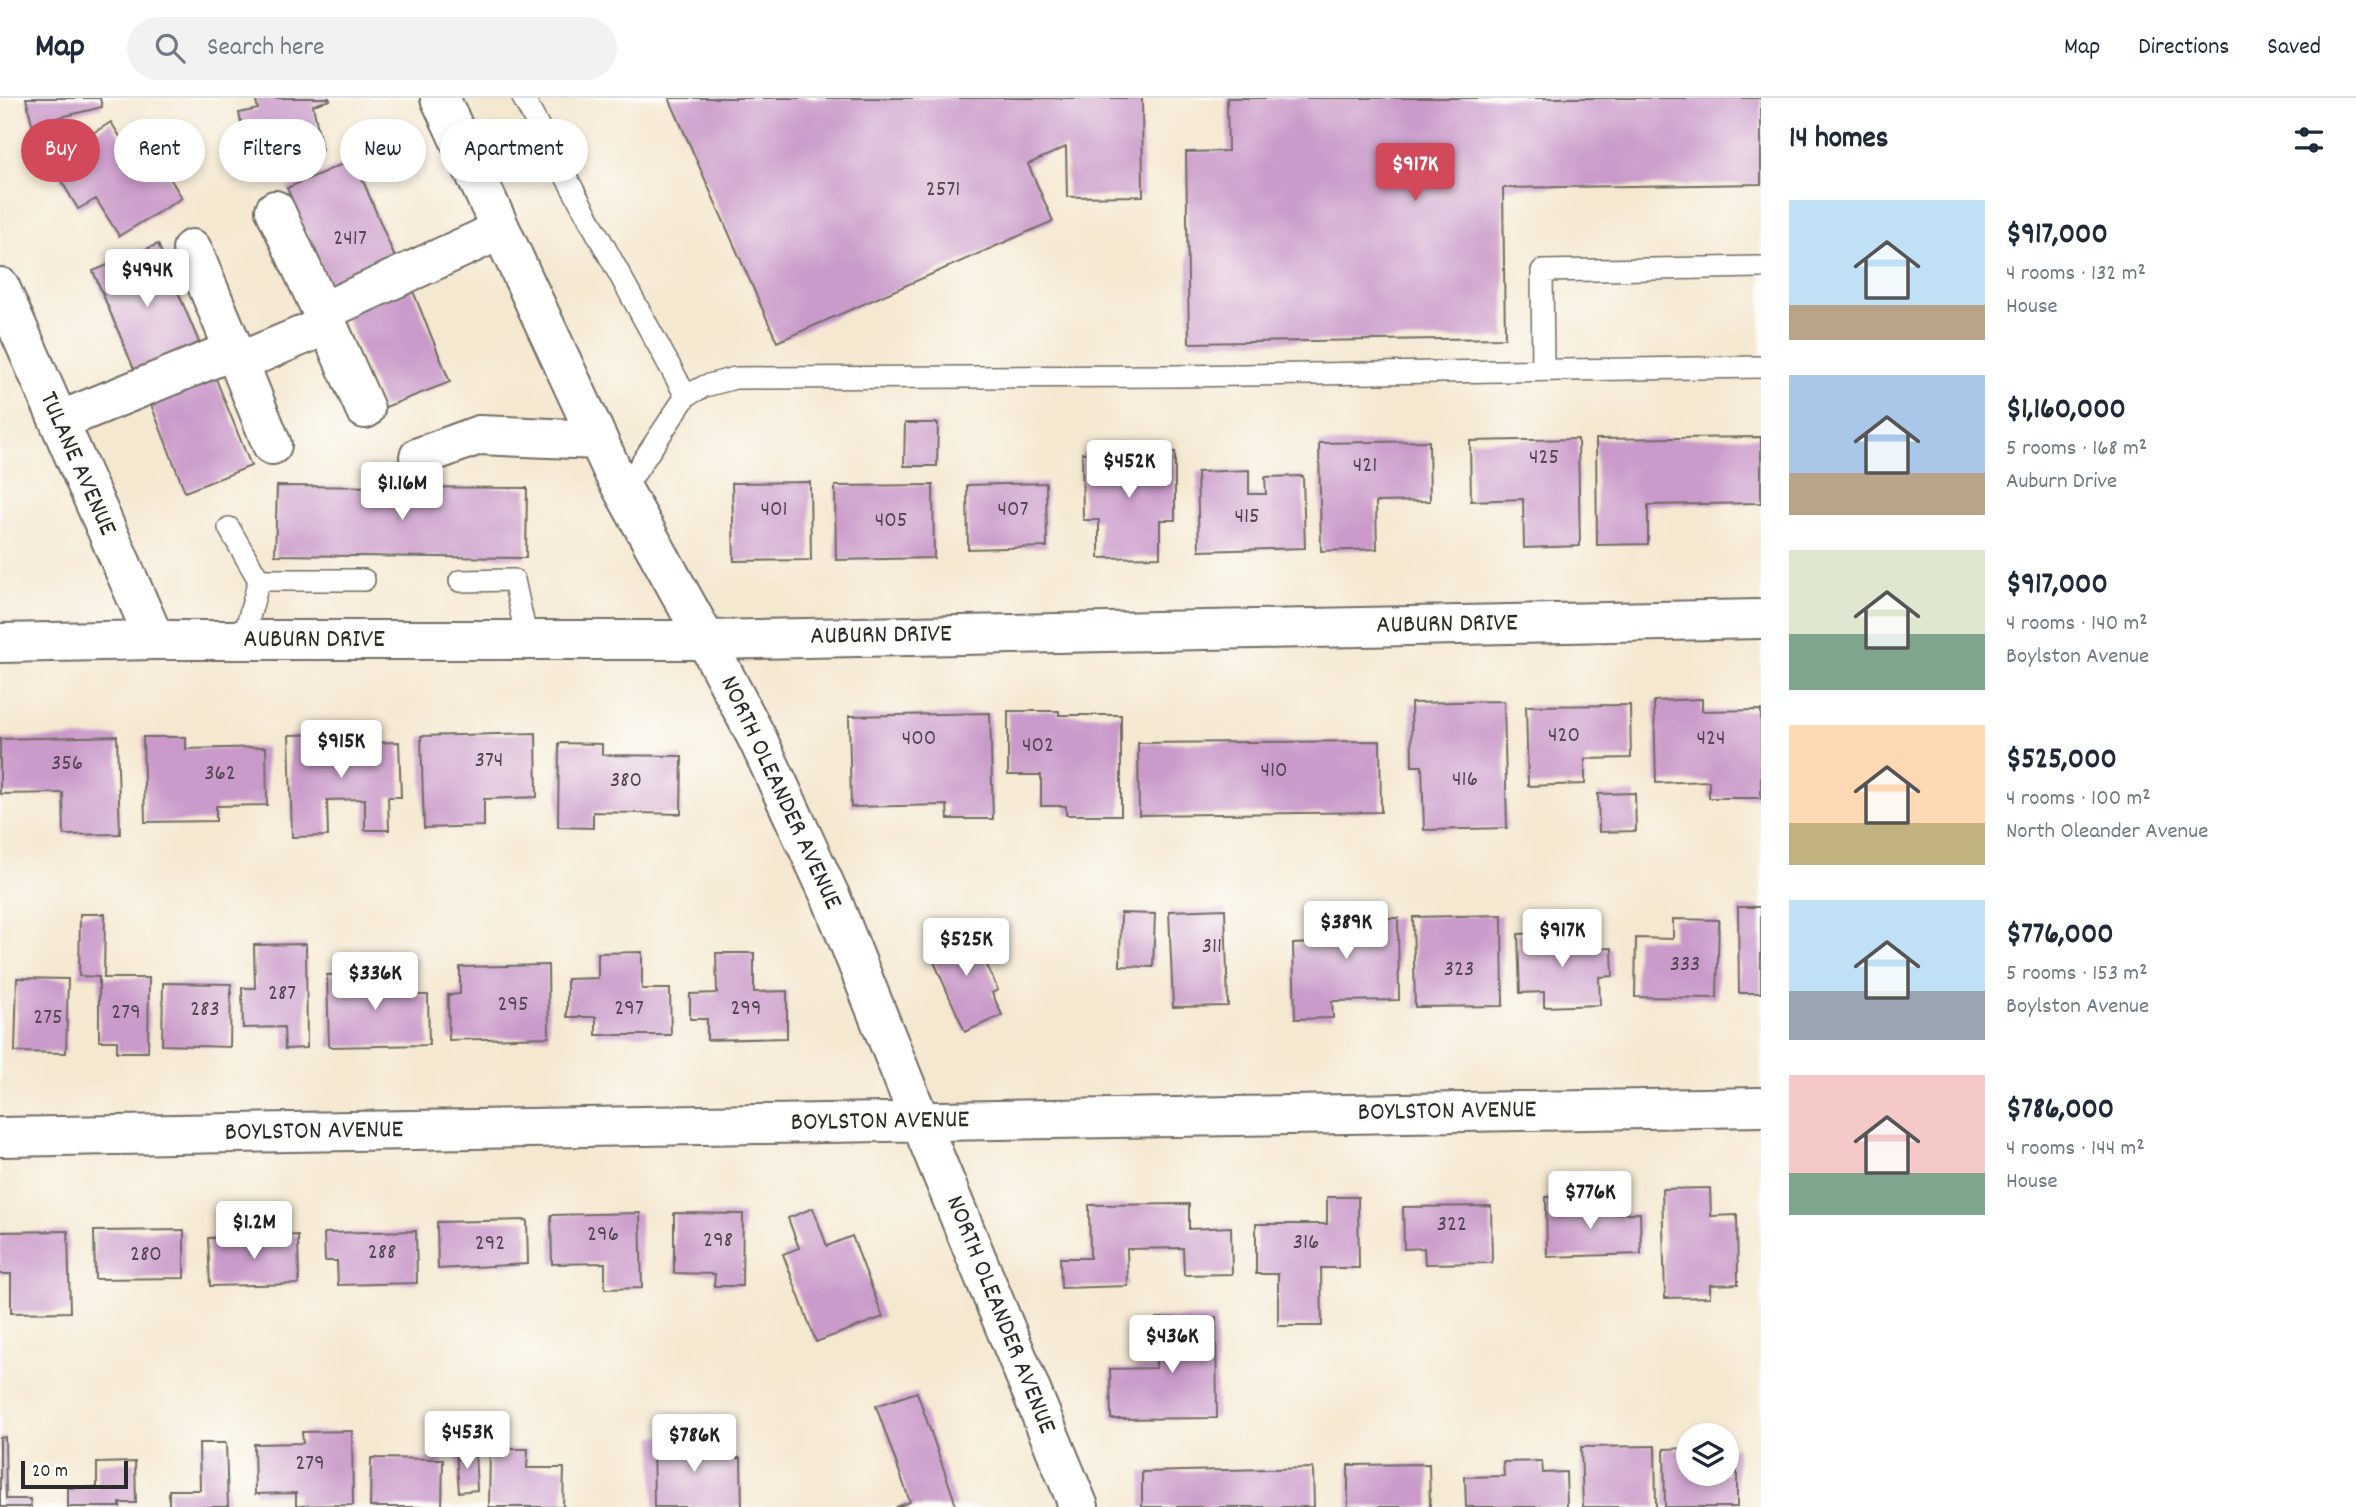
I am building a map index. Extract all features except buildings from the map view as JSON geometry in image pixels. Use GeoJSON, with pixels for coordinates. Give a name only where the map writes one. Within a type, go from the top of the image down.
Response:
{"type":"FeatureCollection","features":[{"type":"Feature","properties":{"kind":"street","name":"NORTH OLEANDER AVENUE"},"geometry":{"type":"LineString","coordinates":[[440,98],[598,440],[758,740],[832,900],[1079,1507]]}},
{"type":"Feature","properties":{"kind":"street"},"geometry":{"type":"LineString","coordinates":[[275,211],[365,409]]}},
{"type":"Feature","properties":{"kind":"street"},"geometry":{"type":"LineString","coordinates":[[59,421],[236,356],[325,318],[501,230]]}},
{"type":"Feature","properties":{"kind":"street"},"geometry":{"type":"LineString","coordinates":[[192,248],[272,445]]}},
{"type":"Feature","properties":{"kind":"street","name":"TULANE AVENUE"},"geometry":{"type":"LineString","coordinates":[[0,287],[155,640]]}},
{"type":"Feature","properties":{"kind":"street"},"geometry":{"type":"LineString","coordinates":[[419,457],[479,435],[598,440]]}},
{"type":"Feature","properties":{"kind":"street","name":"AUBURN DRIVE"},"geometry":{"type":"LineString","coordinates":[[0,643],[155,640],[706,640],[1761,619]]}},
{"type":"Feature","properties":{"kind":"street","name":"BOYLSTON AVENUE"},"geometry":{"type":"LineString","coordinates":[[0,1138],[1761,1107]]}},
{"type":"Feature","properties":{"kind":"lane"},"geometry":{"type":"LineString","coordinates":[[523,98],[687,396]]}},
{"type":"Feature","properties":{"kind":"lane"},"geometry":{"type":"LineString","coordinates":[[1543,370],[1542,271],[1761,267]]}},
{"type":"Feature","properties":{"kind":"lane"},"geometry":{"type":"LineString","coordinates":[[623,491],[687,396],[705,386],[735,377],[1176,376],[1761,367]]}},
{"type":"Feature","properties":{"kind":"lane"},"geometry":{"type":"LineString","coordinates":[[229,528],[259,580],[243,640]]}},
{"type":"Feature","properties":{"kind":"lane"},"geometry":{"type":"LineString","coordinates":[[259,580],[364,580]]}},
{"type":"Feature","properties":{"kind":"lane"},"geometry":{"type":"LineString","coordinates":[[460,581],[514,580],[527,640]]}}]}
